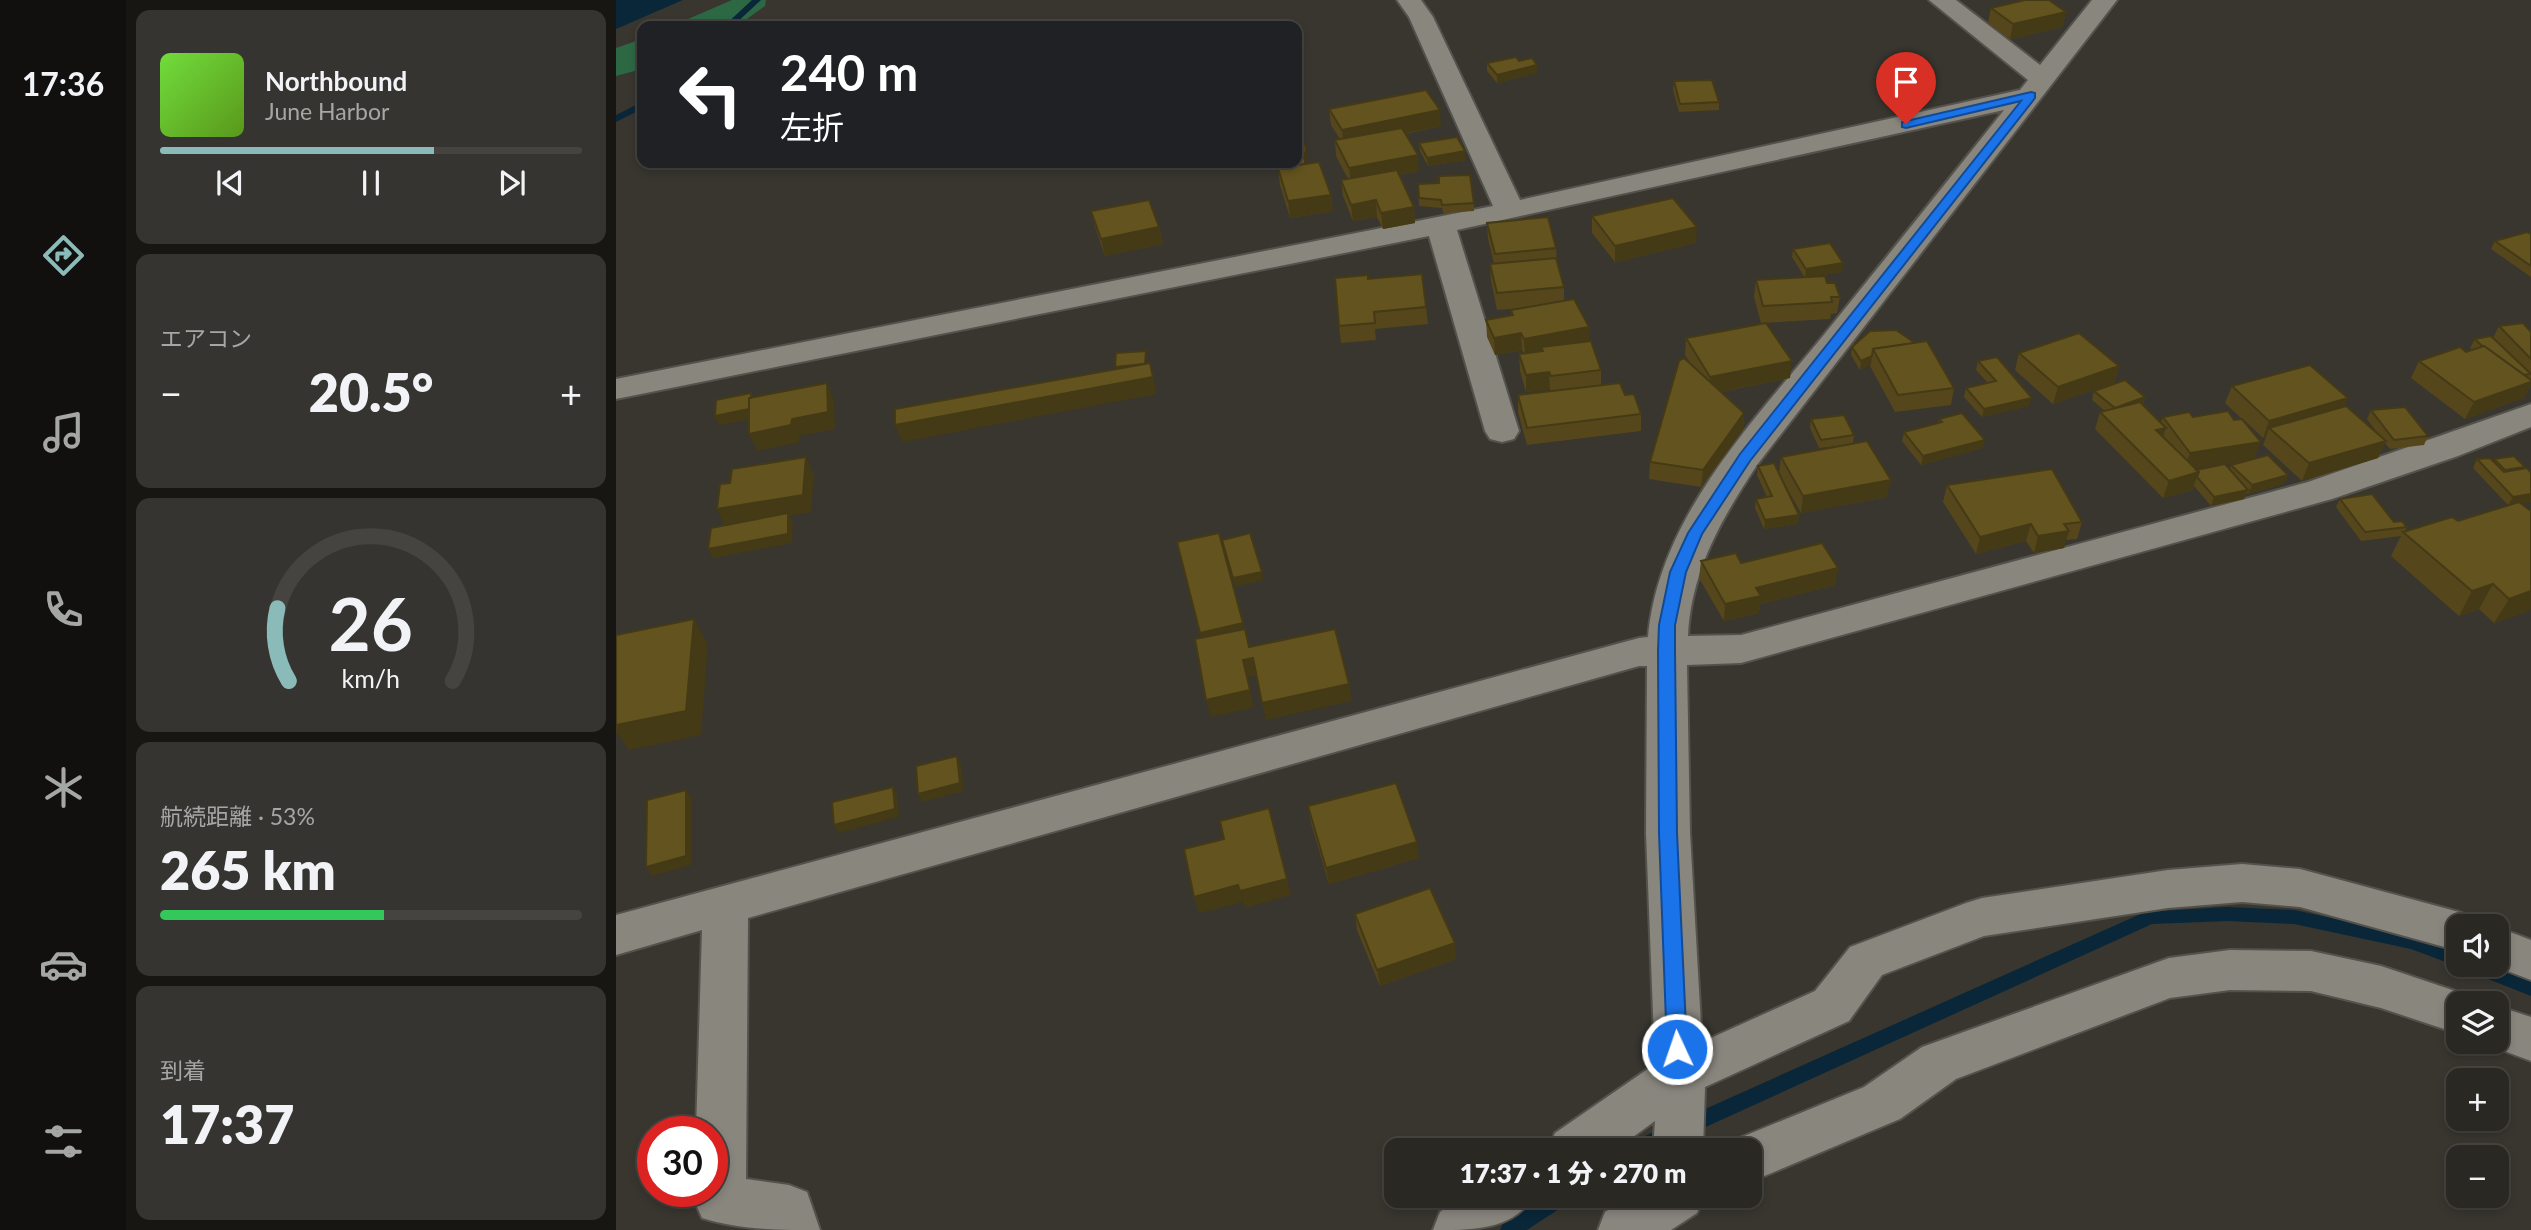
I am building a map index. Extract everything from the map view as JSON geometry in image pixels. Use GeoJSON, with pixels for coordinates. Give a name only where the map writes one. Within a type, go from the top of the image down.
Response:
{"type":"FeatureCollection","features":[{"type":"Feature","properties":{"kind":"street"},"geometry":{"type":"LineString","coordinates":[[1409,0],[1421,17],[1510,211]]}},
{"type":"Feature","properties":{"kind":"street"},"geometry":{"type":"LineString","coordinates":[[1941,0],[2038,88]]}},
{"type":"Feature","properties":{"kind":"street"},"geometry":{"type":"LineString","coordinates":[[1675,1138],[1668,833],[1667,625],[1678,572],[1695,533],[1745,457],[2105,0]]}},
{"type":"Feature","properties":{"kind":"street"},"geometry":{"type":"LineString","coordinates":[[616,389],[1510,211],[2038,88]]}},
{"type":"Feature","properties":{"kind":"street"},"geometry":{"type":"LineString","coordinates":[[1441,225],[1502,431]]}},
{"type":"Feature","properties":{"kind":"street"},"geometry":{"type":"LineString","coordinates":[[616,935],[1639,652],[1741,649],[2319,491],[2446,448],[2531,415]]}},
{"type":"Feature","properties":{"kind":"street"},"geometry":{"type":"LineString","coordinates":[[1702,1138],[1832,1006],[1866,961],[1982,917],[2168,889],[2242,883],[2300,888],[2446,928]]}},
{"type":"Feature","properties":{"kind":"street"},"geometry":{"type":"LineString","coordinates":[[725,907],[720,1200],[789,1210],[794,1230]]}},
{"type":"Feature","properties":{"kind":"street"},"geometry":{"type":"LineString","coordinates":[[2509,952],[2531,960]]}},
{"type":"Feature","properties":{"kind":"street"},"geometry":{"type":"LineString","coordinates":[[1762,1153],[1882,1103],[1939,1063],[2169,978],[2230,970],[2311,971],[2381,987],[2446,1009]]}},
{"type":"Feature","properties":{"kind":"street"},"geometry":{"type":"LineString","coordinates":[[2509,1031],[2531,1039]]}},
{"type":"Feature","properties":{"kind":"street"},"geometry":{"type":"LineString","coordinates":[[1459,1230],[1490,1208]]}},
{"type":"Feature","properties":{"kind":"street"},"geometry":{"type":"LineString","coordinates":[[1623,1230],[1641,1208]]}},
{"type":"Feature","properties":{"kind":"green space"},"geometry":{"type":"Polygon","coordinates":[[[732,0],[766,0],[765,6],[744,21],[684,21],[732,0]]]}},
{"type":"Feature","properties":{"kind":"green space"},"geometry":{"type":"Polygon","coordinates":[[[637,41],[637,70],[616,76],[616,48],[637,41]]]}},
{"type":"Feature","properties":{"kind":"water"},"geometry":{"type":"Polygon","coordinates":[[[616,0],[683,0],[616,29],[616,0]]]}},
{"type":"Feature","properties":{"kind":"building"},"geometry":{"type":"Polygon","coordinates":[[[2025,0],[2049,0],[2066,12],[2013,24],[1991,8],[2025,0]]]}},
{"type":"Feature","properties":{"kind":"building"},"geometry":{"type":"Polygon","coordinates":[[[1516,57],[1519,61],[1532,58],[1537,65],[1497,75],[1487,63],[1516,57]]]}},
{"type":"Feature","properties":{"kind":"building"},"geometry":{"type":"Polygon","coordinates":[[[1712,80],[1719,102],[1680,104],[1674,81],[1712,80]]]}},
{"type":"Feature","properties":{"kind":"building"},"geometry":{"type":"Polygon","coordinates":[[[1426,90],[1440,110],[1342,130],[1329,109],[1426,90]]]}},
{"type":"Feature","properties":{"kind":"building"},"geometry":{"type":"Polygon","coordinates":[[[1402,128],[1418,155],[1349,168],[1335,140],[1402,128]]]}},
{"type":"Feature","properties":{"kind":"building"},"geometry":{"type":"Polygon","coordinates":[[[1457,137],[1465,151],[1427,158],[1419,143],[1457,137]]]}},
{"type":"Feature","properties":{"kind":"building"},"geometry":{"type":"Polygon","coordinates":[[[1319,162],[1331,195],[1288,201],[1278,168],[1302,168],[1302,164],[1319,162]]]}},
{"type":"Feature","properties":{"kind":"building"},"geometry":{"type":"Polygon","coordinates":[[[1397,170],[1414,207],[1381,213],[1376,200],[1351,205],[1341,180],[1397,170]]]}},
{"type":"Feature","properties":{"kind":"building"},"geometry":{"type":"Polygon","coordinates":[[[1470,175],[1474,203],[1442,205],[1441,200],[1419,198],[1418,184],[1439,183],[1439,176],[1470,175]]]}},
{"type":"Feature","properties":{"kind":"building"},"geometry":{"type":"Polygon","coordinates":[[[1673,198],[1697,227],[1615,246],[1592,216],[1673,198]]]}},
{"type":"Feature","properties":{"kind":"building"},"geometry":{"type":"Polygon","coordinates":[[[1149,200],[1159,227],[1101,239],[1091,211],[1149,200]]]}},
{"type":"Feature","properties":{"kind":"building"},"geometry":{"type":"Polygon","coordinates":[[[1548,217],[1556,248],[1495,254],[1487,223],[1548,217]]]}},
{"type":"Feature","properties":{"kind":"building"},"geometry":{"type":"Polygon","coordinates":[[[2527,232],[2531,234],[2531,266],[2495,241],[2527,232]]]}},
{"type":"Feature","properties":{"kind":"building"},"geometry":{"type":"Polygon","coordinates":[[[1830,243],[1843,263],[1806,269],[1793,249],[1830,243]]]}},
{"type":"Feature","properties":{"kind":"building"},"geometry":{"type":"Polygon","coordinates":[[[1556,258],[1564,287],[1497,293],[1490,264],[1556,258]]]}},
{"type":"Feature","properties":{"kind":"building"},"geometry":{"type":"Polygon","coordinates":[[[1422,274],[1426,307],[1374,312],[1375,323],[1339,326],[1335,278],[1368,275],[1368,279],[1422,274]]]}},
{"type":"Feature","properties":{"kind":"building"},"geometry":{"type":"Polygon","coordinates":[[[1825,276],[1827,283],[1835,283],[1840,297],[1831,297],[1832,302],[1763,306],[1756,280],[1825,276]]]}},
{"type":"Feature","properties":{"kind":"building"},"geometry":{"type":"Polygon","coordinates":[[[1574,299],[1589,327],[1524,339],[1521,333],[1494,338],[1486,320],[1513,315],[1511,310],[1574,299]]]}},
{"type":"Feature","properties":{"kind":"building"},"geometry":{"type":"Polygon","coordinates":[[[1766,323],[1792,361],[1710,377],[1686,338],[1766,323]]]}},
{"type":"Feature","properties":{"kind":"building"},"geometry":{"type":"Polygon","coordinates":[[[2523,323],[2531,332],[2531,359],[2499,326],[2523,323]]]}},
{"type":"Feature","properties":{"kind":"building"},"geometry":{"type":"Polygon","coordinates":[[[1896,330],[1915,343],[1873,349],[1872,356],[1861,361],[1852,347],[1870,331],[1896,330]]]}},
{"type":"Feature","properties":{"kind":"building"},"geometry":{"type":"Polygon","coordinates":[[[2079,333],[2119,366],[2058,387],[2019,353],[2079,333]]]}},
{"type":"Feature","properties":{"kind":"building"},"geometry":{"type":"Polygon","coordinates":[[[2491,336],[2531,374],[2524,375],[2475,339],[2491,336]]]}},
{"type":"Feature","properties":{"kind":"building"},"geometry":{"type":"Polygon","coordinates":[[[1591,341],[1601,370],[1551,376],[1549,372],[1526,375],[1519,354],[1543,351],[1541,347],[1591,341]]]}},
{"type":"Feature","properties":{"kind":"building"},"geometry":{"type":"Polygon","coordinates":[[[1927,341],[1954,388],[1898,395],[1873,349],[1927,341]]]}},
{"type":"Feature","properties":{"kind":"building"},"geometry":{"type":"Polygon","coordinates":[[[2484,346],[2531,382],[2474,402],[2419,361],[2460,347],[2466,352],[2484,346]]]}},
{"type":"Feature","properties":{"kind":"building"},"geometry":{"type":"Polygon","coordinates":[[[1146,351],[1145,364],[1115,367],[1116,353],[1146,351]]]}},
{"type":"Feature","properties":{"kind":"building"},"geometry":{"type":"Polygon","coordinates":[[[1997,357],[2032,398],[1984,409],[1966,388],[1996,381],[1978,361],[1997,357]]]}},
{"type":"Feature","properties":{"kind":"building"},"geometry":{"type":"Polygon","coordinates":[[[1684,358],[1744,413],[1703,470],[1650,462],[1679,361],[1684,358]]]}},
{"type":"Feature","properties":{"kind":"building"},"geometry":{"type":"Polygon","coordinates":[[[1150,363],[1153,377],[895,425],[895,409],[1150,363]]]}},
{"type":"Feature","properties":{"kind":"building"},"geometry":{"type":"Polygon","coordinates":[[[2310,365],[2348,398],[2269,421],[2232,386],[2310,365]]]}},
{"type":"Feature","properties":{"kind":"building"},"geometry":{"type":"Polygon","coordinates":[[[2125,380],[2145,397],[2115,408],[2094,391],[2125,380]]]}},
{"type":"Feature","properties":{"kind":"building"},"geometry":{"type":"Polygon","coordinates":[[[827,383],[828,412],[792,419],[791,425],[749,434],[749,398],[827,383]]]}},
{"type":"Feature","properties":{"kind":"building"},"geometry":{"type":"Polygon","coordinates":[[[1620,383],[1625,395],[1634,394],[1641,414],[1527,428],[1518,395],[1620,383]]]}},
{"type":"Feature","properties":{"kind":"building"},"geometry":{"type":"Polygon","coordinates":[[[751,393],[749,409],[715,416],[716,400],[751,393]]]}},
{"type":"Feature","properties":{"kind":"building"},"geometry":{"type":"Polygon","coordinates":[[[2140,402],[2166,428],[2156,430],[2199,472],[2169,481],[2100,412],[2140,402]]]}},
{"type":"Feature","properties":{"kind":"building"},"geometry":{"type":"Polygon","coordinates":[[[2346,406],[2386,441],[2309,463],[2269,428],[2346,406]]]}},
{"type":"Feature","properties":{"kind":"building"},"geometry":{"type":"Polygon","coordinates":[[[2405,407],[2428,436],[2394,440],[2371,410],[2405,407]]]}},
{"type":"Feature","properties":{"kind":"building"},"geometry":{"type":"Polygon","coordinates":[[[2228,411],[2234,420],[2242,419],[2261,442],[2190,453],[2163,417],[2189,412],[2193,417],[2228,411]]]}},
{"type":"Feature","properties":{"kind":"building"},"geometry":{"type":"Polygon","coordinates":[[[1962,413],[1985,440],[1923,456],[1904,432],[1942,422],[1939,419],[1962,413]]]}},
{"type":"Feature","properties":{"kind":"building"},"geometry":{"type":"Polygon","coordinates":[[[1844,415],[1854,435],[1821,440],[1811,419],[1844,415]]]}},
{"type":"Feature","properties":{"kind":"building"},"geometry":{"type":"Polygon","coordinates":[[[1867,441],[1891,480],[1803,496],[1781,457],[1867,441]]]}},
{"type":"Feature","properties":{"kind":"building"},"geometry":{"type":"Polygon","coordinates":[[[2268,455],[2288,475],[2252,485],[2231,465],[2268,455]]]}},
{"type":"Feature","properties":{"kind":"building"},"geometry":{"type":"Polygon","coordinates":[[[2514,456],[2525,467],[2505,470],[2494,459],[2514,456]]]}},
{"type":"Feature","properties":{"kind":"building"},"geometry":{"type":"Polygon","coordinates":[[[806,457],[803,495],[717,509],[720,484],[730,483],[732,469],[806,457]]]}},
{"type":"Feature","properties":{"kind":"building"},"geometry":{"type":"Polygon","coordinates":[[[2490,458],[2504,472],[2527,468],[2531,473],[2531,494],[2513,497],[2477,459],[2490,458]]]}},
{"type":"Feature","properties":{"kind":"building"},"geometry":{"type":"Polygon","coordinates":[[[1774,463],[1799,515],[1765,520],[1756,499],[1772,496],[1758,466],[1774,463]]]}},
{"type":"Feature","properties":{"kind":"building"},"geometry":{"type":"Polygon","coordinates":[[[2225,464],[2248,490],[2214,497],[2197,477],[2199,472],[2196,470],[2225,464]]]}},
{"type":"Feature","properties":{"kind":"building"},"geometry":{"type":"Polygon","coordinates":[[[2052,469],[2082,522],[2064,524],[2069,531],[2038,536],[2031,524],[1980,537],[1947,485],[2052,469]]]}},
{"type":"Feature","properties":{"kind":"building"},"geometry":{"type":"Polygon","coordinates":[[[2372,494],[2394,522],[2402,521],[2407,527],[2365,532],[2340,499],[2372,494]]]}},
{"type":"Feature","properties":{"kind":"building"},"geometry":{"type":"Polygon","coordinates":[[[2519,502],[2531,511],[2531,591],[2509,599],[2493,584],[2472,591],[2403,532],[2452,517],[2458,521],[2519,502]]]}},
{"type":"Feature","properties":{"kind":"building"},"geometry":{"type":"Polygon","coordinates":[[[788,513],[788,534],[708,549],[711,528],[788,513]]]}},
{"type":"Feature","properties":{"kind":"building"},"geometry":{"type":"Polygon","coordinates":[[[1219,533],[1243,623],[1200,633],[1177,542],[1219,533]]]}},
{"type":"Feature","properties":{"kind":"building"},"geometry":{"type":"Polygon","coordinates":[[[1250,533],[1262,572],[1233,578],[1222,540],[1250,533]]]}},
{"type":"Feature","properties":{"kind":"building"},"geometry":{"type":"Polygon","coordinates":[[[1822,543],[1838,568],[1756,588],[1761,596],[1725,604],[1701,561],[1736,553],[1741,563],[1822,543]]]}},
{"type":"Feature","properties":{"kind":"building"},"geometry":{"type":"Polygon","coordinates":[[[694,619],[686,711],[616,725],[616,635],[694,619]]]}},
{"type":"Feature","properties":{"kind":"building"},"geometry":{"type":"Polygon","coordinates":[[[1245,629],[1249,647],[1335,629],[1349,684],[1262,703],[1253,658],[1243,660],[1250,690],[1206,700],[1195,639],[1245,629]]]}},
{"type":"Feature","properties":{"kind":"building"},"geometry":{"type":"Polygon","coordinates":[[[957,756],[960,783],[918,794],[916,766],[957,756]]]}},
{"type":"Feature","properties":{"kind":"building"},"geometry":{"type":"Polygon","coordinates":[[[1396,783],[1417,842],[1326,868],[1308,806],[1396,783]]]}},
{"type":"Feature","properties":{"kind":"building"},"geometry":{"type":"Polygon","coordinates":[[[893,787],[895,809],[834,825],[832,802],[893,787]]]}},
{"type":"Feature","properties":{"kind":"building"},"geometry":{"type":"Polygon","coordinates":[[[686,790],[686,856],[646,867],[647,800],[686,790]]]}},
{"type":"Feature","properties":{"kind":"building"},"geometry":{"type":"Polygon","coordinates":[[[1269,808],[1287,879],[1240,891],[1238,885],[1194,897],[1184,849],[1224,839],[1220,821],[1269,808]]]}},
{"type":"Feature","properties":{"kind":"building"},"geometry":{"type":"Polygon","coordinates":[[[1430,888],[1455,943],[1377,970],[1355,914],[1430,888]]]}},
{"type":"Feature","properties":{"kind":"waterway"},"geometry":{"type":"LineString","coordinates":[[734,21],[757,0]]}},
{"type":"Feature","properties":{"kind":"waterway"},"geometry":{"type":"LineString","coordinates":[[616,119],[637,108]]}},
{"type":"Feature","properties":{"kind":"waterway"},"geometry":{"type":"LineString","coordinates":[[1661,1138],[2151,917],[2227,914],[2294,917],[2412,942],[2446,955]]}},
{"type":"Feature","properties":{"kind":"waterway"},"geometry":{"type":"LineString","coordinates":[[2503,977],[2531,988]]}},
{"type":"Feature","properties":{"kind":"waterway"},"geometry":{"type":"LineString","coordinates":[[1510,1230],[1544,1208]]}},
{"type":"Feature","properties":{"kind":"route"},"geometry":{"type":"LineString","coordinates":[[1677,1049],[1668,833],[1667,625],[1678,572],[1695,533],[1745,457],[2031,96],[1906,124]]}}]}
